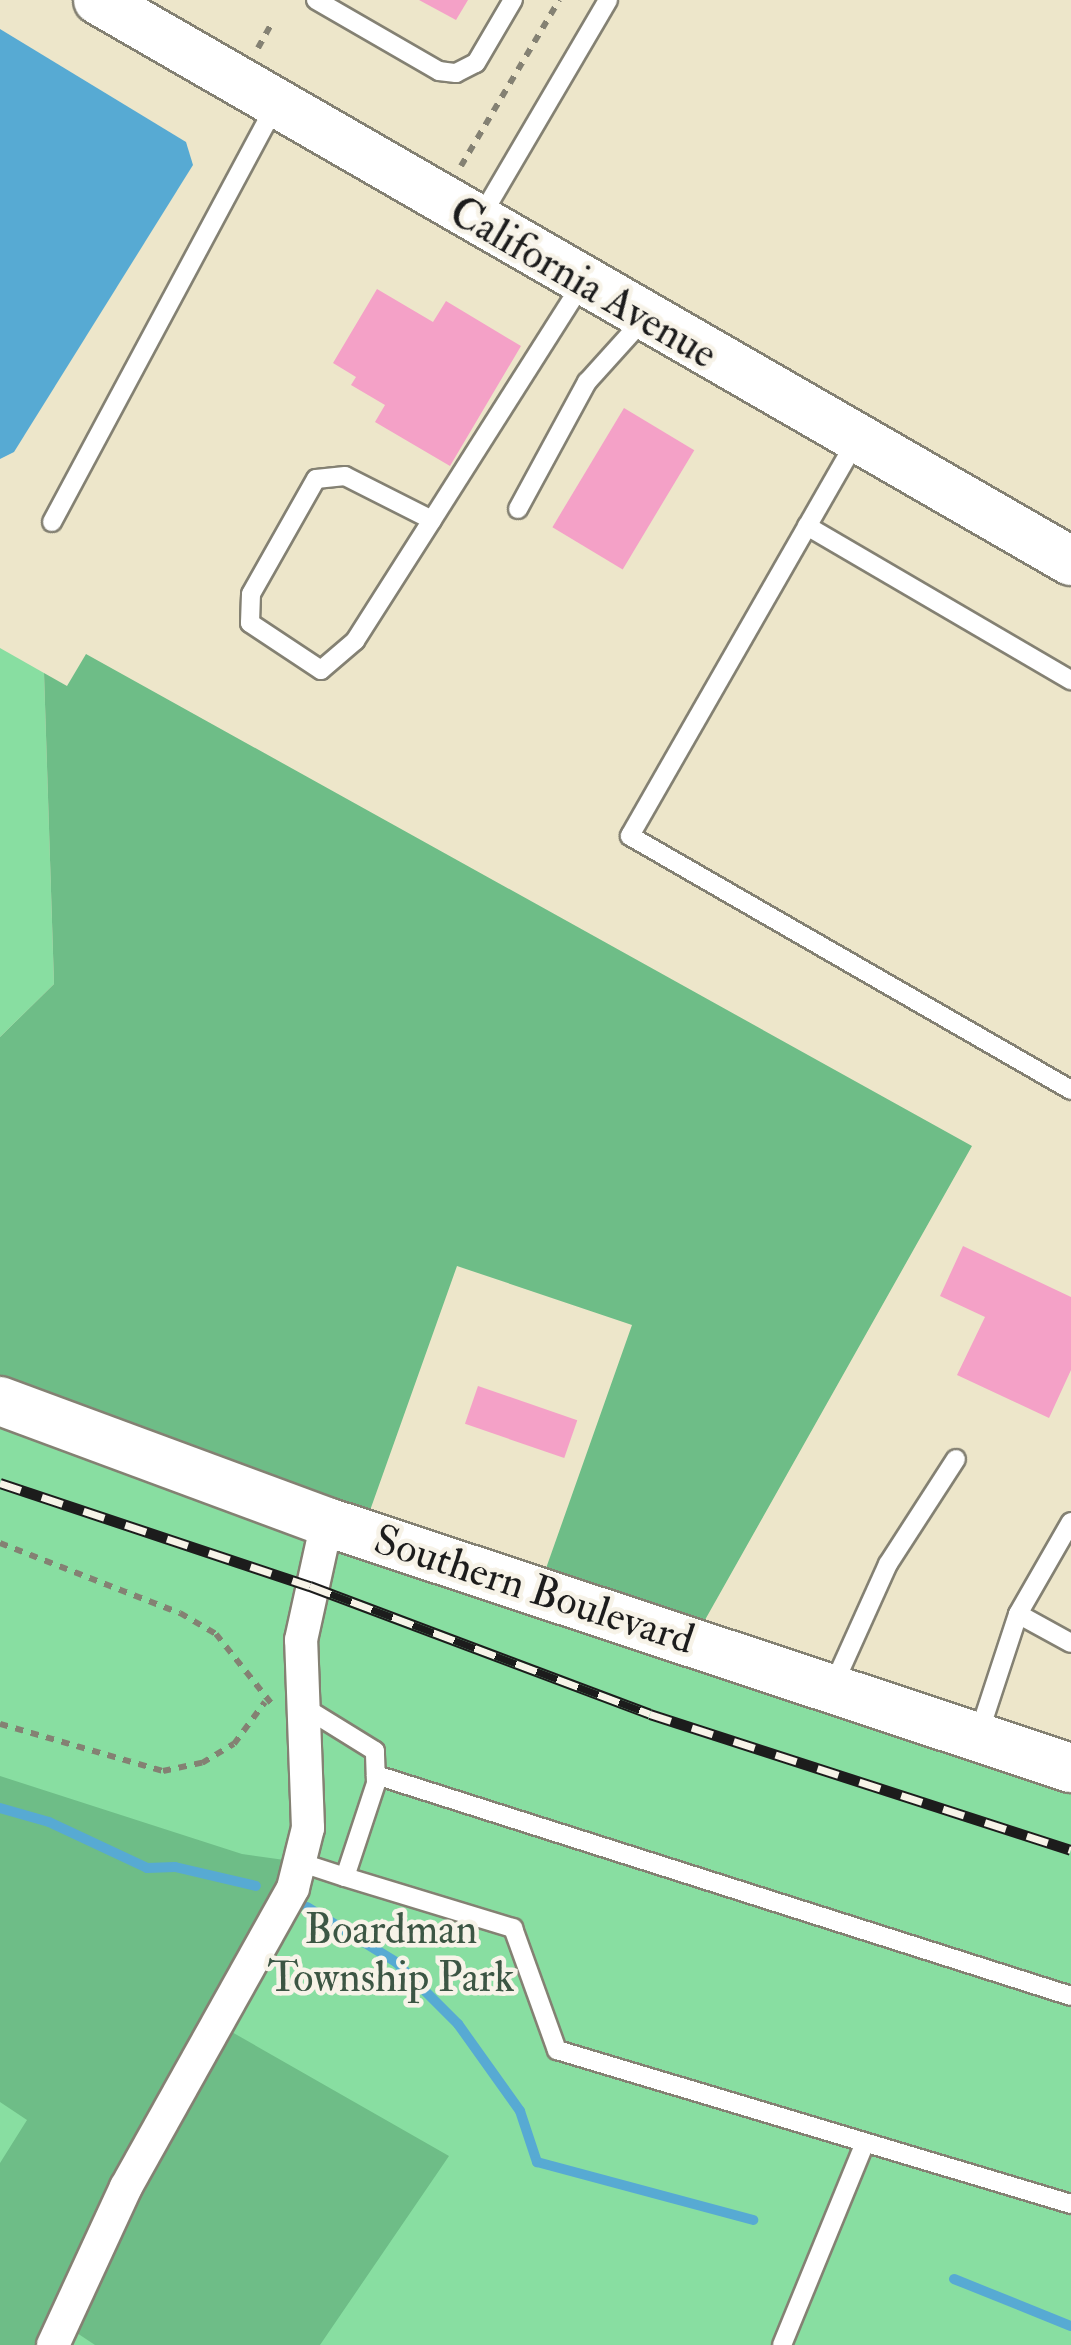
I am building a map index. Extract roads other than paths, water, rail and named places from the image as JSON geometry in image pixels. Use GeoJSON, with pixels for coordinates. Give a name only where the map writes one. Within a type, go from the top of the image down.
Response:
{"type":"FeatureCollection","features":[{"type":"Feature","properties":{"kind":"street","name":"California Avenue"},"geometry":{"type":"LineString","coordinates":[[98,0],[477,223],[1071,561]]}},
{"type":"Feature","properties":{"kind":"street","name":"Southern Boulevard"},"geometry":{"type":"LineString","coordinates":[[0,1401],[327,1522],[1071,1768]]}},
{"type":"Feature","properties":{"kind":"street"},"geometry":{"type":"LineString","coordinates":[[53,2345],[126,2187],[292,1888],[308,1828],[301,1640],[327,1522]]}},
{"type":"Feature","properties":{"kind":"lane"},"geometry":{"type":"LineString","coordinates":[[316,0],[439,71],[456,73],[476,63],[513,0]]}},
{"type":"Feature","properties":{"kind":"lane"},"geometry":{"type":"LineString","coordinates":[[477,223],[608,0]]}},
{"type":"Feature","properties":{"kind":"lane"},"geometry":{"type":"LineString","coordinates":[[52,522],[276,105]]}},
{"type":"Feature","properties":{"kind":"lane"},"geometry":{"type":"LineString","coordinates":[[432,520],[345,476],[316,479],[251,594],[250,623],[321,670],[355,641],[432,520],[582,283]]}},
{"type":"Feature","properties":{"kind":"lane"},"geometry":{"type":"LineString","coordinates":[[518,509],[588,382],[644,318]]}},
{"type":"Feature","properties":{"kind":"lane"},"geometry":{"type":"LineString","coordinates":[[857,440],[630,836],[1071,1090]]}},
{"type":"Feature","properties":{"kind":"lane"},"geometry":{"type":"LineString","coordinates":[[808,526],[1071,680]]}},
{"type":"Feature","properties":{"kind":"lane"},"geometry":{"type":"LineString","coordinates":[[832,1689],[888,1564],[956,1459]]}},
{"type":"Feature","properties":{"kind":"lane"},"geometry":{"type":"LineString","coordinates":[[978,1737],[1018,1614],[1071,1522]]}},
{"type":"Feature","properties":{"kind":"lane"},"geometry":{"type":"LineString","coordinates":[[1018,1614],[1071,1644]]}},
{"type":"Feature","properties":{"kind":"lane"},"geometry":{"type":"LineString","coordinates":[[306,1709],[375,1751],[376,1774],[346,1876]]}},
{"type":"Feature","properties":{"kind":"lane"},"geometry":{"type":"LineString","coordinates":[[376,1774],[1071,1996]]}},
{"type":"Feature","properties":{"kind":"lane"},"geometry":{"type":"LineString","coordinates":[[299,1862],[512,1928],[557,2050],[1071,2204]]}},
{"type":"Feature","properties":{"kind":"lane"},"geometry":{"type":"LineString","coordinates":[[782,2345],[865,2142]]}},
{"type":"Feature","properties":{"kind":"water"},"geometry":{"type":"Polygon","coordinates":[[[0,29],[186,142],[193,165],[14,452],[0,459],[0,29]]]}},
{"type":"Feature","properties":{"kind":"waterway"},"geometry":{"type":"LineString","coordinates":[[0,1808],[49,1822],[147,1868],[175,1867],[256,1886]]}},
{"type":"Feature","properties":{"kind":"waterway"},"geometry":{"type":"LineString","coordinates":[[307,1907],[396,1962],[458,2024],[520,2111],[537,2162],[753,2220]]}},
{"type":"Feature","properties":{"kind":"waterway"},"geometry":{"type":"LineString","coordinates":[[954,2279],[1071,2326]]}},
{"type":"Feature","properties":{"kind":"railway"},"geometry":{"type":"LineString","coordinates":[[0,1483],[310,1586],[650,1714],[1071,1850]]}},
{"type":"Feature","properties":{"kind":"park label","name":"Boardman Township Park"},"geometry":{"type":"Point","coordinates":[391,1954]}}]}
